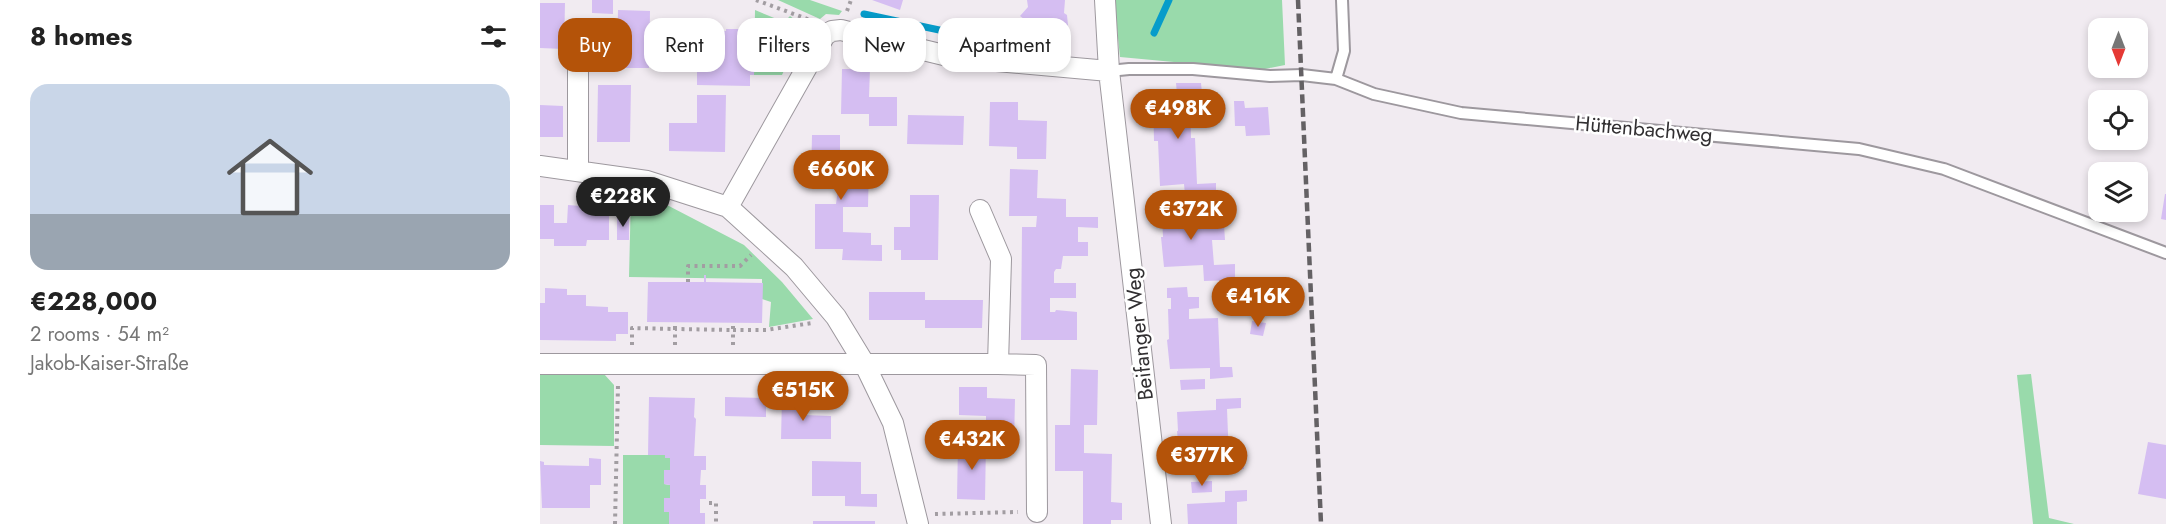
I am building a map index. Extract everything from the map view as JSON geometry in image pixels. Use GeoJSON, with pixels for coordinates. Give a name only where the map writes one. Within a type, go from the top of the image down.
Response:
{"type":"FeatureCollection","features":[{"type":"Feature","properties":{"kind":"street","name":"Beifanger Weg"},"geometry":{"type":"LineString","coordinates":[[1105,0],[1109,71],[1161,524]]}},
{"type":"Feature","properties":{"kind":"street"},"geometry":{"type":"LineString","coordinates":[[728,207],[825,35],[832,31],[841,30],[952,57],[1109,71]]}},
{"type":"Feature","properties":{"kind":"street"},"geometry":{"type":"LineString","coordinates":[[578,72],[578,171]]}},
{"type":"Feature","properties":{"kind":"street"},"geometry":{"type":"LineString","coordinates":[[540,166],[647,181],[728,207],[794,267],[836,317],[864,363],[893,423],[917,519]]}},
{"type":"Feature","properties":{"kind":"street"},"geometry":{"type":"LineString","coordinates":[[980,210],[1001,259],[998,364]]}},
{"type":"Feature","properties":{"kind":"street"},"geometry":{"type":"LineString","coordinates":[[540,364],[1036,365],[1036,512]]}},
{"type":"Feature","properties":{"kind":"lane"},"geometry":{"type":"LineString","coordinates":[[1336,79],[1344,51],[1342,0]]}},
{"type":"Feature","properties":{"kind":"lane","name":"Hüttenbachweg"},"geometry":{"type":"LineString","coordinates":[[1109,71],[1193,69],[1270,76],[1302,75],[1336,79],[1374,94],[1461,113],[1859,149],[1944,169],[2166,253]]}},
{"type":"Feature","properties":{"kind":"path"},"geometry":{"type":"LineString","coordinates":[[756,0],[805,18]]}},
{"type":"Feature","properties":{"kind":"path"},"geometry":{"type":"LineString","coordinates":[[688,282],[688,266],[740,266],[753,254]]}},
{"type":"Feature","properties":{"kind":"path"},"geometry":{"type":"LineString","coordinates":[[615,524],[625,364],[632,328],[766,330],[814,322],[829,309]]}},
{"type":"Feature","properties":{"kind":"path"},"geometry":{"type":"LineString","coordinates":[[675,323],[675,364]]}},
{"type":"Feature","properties":{"kind":"path"},"geometry":{"type":"LineString","coordinates":[[732,364],[734,323]]}},
{"type":"Feature","properties":{"kind":"path"},"geometry":{"type":"LineString","coordinates":[[709,503],[716,503],[716,524]]}},
{"type":"Feature","properties":{"kind":"path"},"geometry":{"type":"LineString","coordinates":[[917,519],[1036,512]]}},
{"type":"Feature","properties":{"kind":"green space"},"geometry":{"type":"Polygon","coordinates":[[[778,0],[810,0],[842,11],[839,15],[826,14],[818,18],[778,0]]]}},
{"type":"Feature","properties":{"kind":"green space"},"geometry":{"type":"Polygon","coordinates":[[[1114,0],[1282,0],[1285,65],[1260,70],[1120,57],[1114,0]]]}},
{"type":"Feature","properties":{"kind":"green space"},"geometry":{"type":"Polygon","coordinates":[[[755,10],[774,18],[755,18],[755,10]]]}},
{"type":"Feature","properties":{"kind":"green space"},"geometry":{"type":"Polygon","coordinates":[[[754,72],[783,72],[782,75],[754,75],[754,72]]]}},
{"type":"Feature","properties":{"kind":"green space"},"geometry":{"type":"Polygon","coordinates":[[[631,195],[667,205],[744,245],[782,282],[813,319],[769,327],[771,302],[762,299],[762,279],[629,277],[631,195]]]}},
{"type":"Feature","properties":{"kind":"green space"},"geometry":{"type":"Polygon","coordinates":[[[540,373],[604,374],[614,385],[614,446],[540,445],[540,373]]]}},
{"type":"Feature","properties":{"kind":"green space"},"geometry":{"type":"Polygon","coordinates":[[[2031,374],[2049,518],[2074,524],[2033,524],[2017,375],[2031,374]]]}},
{"type":"Feature","properties":{"kind":"green space"},"geometry":{"type":"Polygon","coordinates":[[[623,455],[665,455],[665,458],[670,458],[670,470],[664,471],[664,484],[670,485],[670,498],[664,498],[664,512],[669,512],[669,524],[623,524],[623,455]]]}},
{"type":"Feature","properties":{"kind":"building"},"geometry":{"type":"Polygon","coordinates":[[[592,0],[613,0],[613,14],[592,13],[592,0]]]}},
{"type":"Feature","properties":{"kind":"building"},"geometry":{"type":"Polygon","coordinates":[[[872,0],[903,0],[900,10],[872,0]]]}},
{"type":"Feature","properties":{"kind":"building"},"geometry":{"type":"Polygon","coordinates":[[[1027,0],[1065,0],[1064,13],[1067,18],[1023,18],[1020,16],[1028,7],[1027,0]]]}},
{"type":"Feature","properties":{"kind":"building"},"geometry":{"type":"Polygon","coordinates":[[[540,3],[565,3],[565,18],[558,18],[558,49],[540,48],[540,3]]]}},
{"type":"Feature","properties":{"kind":"building"},"geometry":{"type":"Polygon","coordinates":[[[618,10],[650,11],[650,18],[644,18],[644,68],[632,68],[632,18],[618,18],[618,10]]]}},
{"type":"Feature","properties":{"kind":"building"},"geometry":{"type":"Polygon","coordinates":[[[726,29],[737,29],[737,72],[754,72],[754,75],[750,75],[750,86],[697,85],[697,72],[725,72],[726,29]]]}},
{"type":"Feature","properties":{"kind":"building"},"geometry":{"type":"Polygon","coordinates":[[[842,69],[843,72],[870,72],[869,97],[897,97],[897,126],[869,126],[869,114],[841,114],[842,69]]]}},
{"type":"Feature","properties":{"kind":"building"},"geometry":{"type":"Polygon","coordinates":[[[1176,83],[1201,83],[1202,93],[1190,94],[1191,138],[1195,138],[1197,184],[1216,183],[1216,194],[1185,195],[1184,184],[1160,186],[1158,141],[1154,141],[1153,95],[1177,94],[1176,83]]]}},
{"type":"Feature","properties":{"kind":"building"},"geometry":{"type":"Polygon","coordinates":[[[598,85],[631,85],[630,142],[597,142],[598,85]]]}},
{"type":"Feature","properties":{"kind":"building"},"geometry":{"type":"Polygon","coordinates":[[[697,95],[726,95],[725,152],[669,151],[669,123],[697,123],[697,95]]]}},
{"type":"Feature","properties":{"kind":"building"},"geometry":{"type":"Polygon","coordinates":[[[1234,101],[1244,101],[1245,108],[1268,107],[1270,135],[1246,136],[1245,126],[1235,126],[1234,101]]]}},
{"type":"Feature","properties":{"kind":"building"},"geometry":{"type":"Polygon","coordinates":[[[990,102],[1018,102],[1018,120],[1047,121],[1046,159],[1017,159],[1017,147],[989,146],[990,102]]]}},
{"type":"Feature","properties":{"kind":"building"},"geometry":{"type":"Polygon","coordinates":[[[540,105],[563,106],[563,137],[540,137],[540,105]]]}},
{"type":"Feature","properties":{"kind":"building"},"geometry":{"type":"Polygon","coordinates":[[[908,115],[964,116],[963,145],[907,144],[908,115]]]}},
{"type":"Feature","properties":{"kind":"building"},"geometry":{"type":"Polygon","coordinates":[[[812,135],[840,135],[840,164],[869,164],[868,207],[843,207],[843,232],[871,233],[871,245],[882,245],[882,261],[842,260],[843,249],[815,249],[815,204],[836,204],[839,181],[811,181],[812,135]]]}},
{"type":"Feature","properties":{"kind":"building"},"geometry":{"type":"Polygon","coordinates":[[[1010,169],[1038,170],[1037,198],[1066,199],[1066,217],[1098,217],[1098,228],[1078,227],[1078,242],[1088,242],[1088,256],[1063,256],[1061,269],[1056,269],[1054,272],[1054,283],[1076,283],[1076,298],[1050,298],[1050,312],[1056,310],[1077,312],[1077,340],[1021,340],[1022,227],[1036,227],[1037,216],[1009,216],[1010,169]]]}},
{"type":"Feature","properties":{"kind":"building"},"geometry":{"type":"Polygon","coordinates":[[[2166,194],[2166,220],[2161,219],[2166,194]]]}},
{"type":"Feature","properties":{"kind":"building"},"geometry":{"type":"Polygon","coordinates":[[[910,195],[939,195],[938,260],[901,260],[901,250],[894,250],[894,227],[910,227],[910,195]]]}},
{"type":"Feature","properties":{"kind":"building"},"geometry":{"type":"Polygon","coordinates":[[[1182,195],[1183,216],[1211,216],[1212,226],[1224,225],[1225,240],[1212,240],[1214,265],[1235,264],[1235,280],[1204,281],[1203,265],[1164,267],[1161,196],[1182,195]]]}},
{"type":"Feature","properties":{"kind":"building"},"geometry":{"type":"Polygon","coordinates":[[[540,205],[554,205],[554,223],[567,223],[568,205],[593,207],[593,205],[609,205],[609,240],[587,240],[586,246],[554,246],[554,239],[540,239],[540,205]]]}},
{"type":"Feature","properties":{"kind":"building"},"geometry":{"type":"Polygon","coordinates":[[[617,215],[629,215],[629,240],[617,240],[617,215]]]}},
{"type":"Feature","properties":{"kind":"building"},"geometry":{"type":"Polygon","coordinates":[[[704,275],[706,275],[706,282],[763,283],[762,323],[647,322],[648,282],[704,282],[704,275]]]}},
{"type":"Feature","properties":{"kind":"building"},"geometry":{"type":"Polygon","coordinates":[[[1187,287],[1188,297],[1199,297],[1199,308],[1189,309],[1189,319],[1218,318],[1220,367],[1232,367],[1233,377],[1210,379],[1210,368],[1170,369],[1167,340],[1169,339],[1168,309],[1171,309],[1171,298],[1167,298],[1167,288],[1187,287]]]}},
{"type":"Feature","properties":{"kind":"building"},"geometry":{"type":"Polygon","coordinates":[[[545,288],[567,289],[567,295],[586,295],[586,306],[608,307],[608,312],[628,312],[628,334],[616,334],[616,341],[540,340],[540,303],[545,303],[545,288]]]}},
{"type":"Feature","properties":{"kind":"building"},"geometry":{"type":"Polygon","coordinates":[[[869,292],[925,292],[925,300],[983,300],[982,328],[925,328],[925,320],[869,320],[869,292]]]}},
{"type":"Feature","properties":{"kind":"building"},"geometry":{"type":"Polygon","coordinates":[[[1252,321],[1266,323],[1263,336],[1250,334],[1252,321]]]}},
{"type":"Feature","properties":{"kind":"building"},"geometry":{"type":"Polygon","coordinates":[[[1071,369],[1098,370],[1097,425],[1084,425],[1084,453],[1112,454],[1111,502],[1122,503],[1122,520],[1111,520],[1111,524],[1083,524],[1083,471],[1055,471],[1055,425],[1070,425],[1071,369]]]}},
{"type":"Feature","properties":{"kind":"building"},"geometry":{"type":"Polygon","coordinates":[[[1205,379],[1205,389],[1181,390],[1180,380],[1205,379]]]}},
{"type":"Feature","properties":{"kind":"building"},"geometry":{"type":"Polygon","coordinates":[[[959,387],[987,387],[987,398],[1015,399],[1014,443],[986,443],[986,416],[959,415],[959,387]]]}},
{"type":"Feature","properties":{"kind":"building"},"geometry":{"type":"Polygon","coordinates":[[[649,397],[695,398],[694,456],[706,456],[706,470],[701,470],[700,485],[706,485],[706,499],[700,499],[700,513],[705,513],[705,524],[669,524],[669,512],[664,512],[664,498],[670,498],[670,485],[664,484],[664,470],[670,470],[670,458],[665,458],[665,455],[648,455],[649,397]]]}},
{"type":"Feature","properties":{"kind":"building"},"geometry":{"type":"Polygon","coordinates":[[[725,397],[766,398],[766,417],[725,416],[725,397]]]}},
{"type":"Feature","properties":{"kind":"building"},"geometry":{"type":"Polygon","coordinates":[[[782,397],[804,397],[804,415],[831,416],[831,439],[781,439],[782,397]]]}},
{"type":"Feature","properties":{"kind":"building"},"geometry":{"type":"Polygon","coordinates":[[[1241,398],[1241,408],[1227,409],[1229,459],[1243,458],[1244,469],[1219,470],[1218,460],[1180,461],[1177,412],[1216,410],[1216,399],[1241,398]]]}},
{"type":"Feature","properties":{"kind":"building"},"geometry":{"type":"Polygon","coordinates":[[[2148,442],[2166,445],[2166,499],[2138,494],[2148,442]]]}},
{"type":"Feature","properties":{"kind":"building"},"geometry":{"type":"Polygon","coordinates":[[[958,443],[986,443],[985,500],[957,499],[958,443]]]}},
{"type":"Feature","properties":{"kind":"building"},"geometry":{"type":"Polygon","coordinates":[[[589,458],[601,459],[601,485],[590,485],[590,508],[542,508],[540,461],[544,462],[544,465],[589,466],[589,458]]]}},
{"type":"Feature","properties":{"kind":"building"},"geometry":{"type":"Polygon","coordinates":[[[812,461],[861,462],[861,494],[877,494],[877,507],[845,506],[845,496],[812,496],[812,461]]]}},
{"type":"Feature","properties":{"kind":"building"},"geometry":{"type":"Polygon","coordinates":[[[1212,481],[1212,492],[1192,493],[1191,482],[1212,481]]]}},
{"type":"Feature","properties":{"kind":"building"},"geometry":{"type":"Polygon","coordinates":[[[1247,490],[1247,501],[1237,502],[1237,524],[1188,524],[1187,504],[1225,502],[1225,491],[1247,490]]]}},
{"type":"Feature","properties":{"kind":"building"},"geometry":{"type":"Polygon","coordinates":[[[813,521],[875,521],[875,524],[813,524],[813,521]]]}},
{"type":"Feature","properties":{"kind":"waterway"},"geometry":{"type":"LineString","coordinates":[[1154,33],[1169,0]]}},
{"type":"Feature","properties":{"kind":"waterway"},"geometry":{"type":"LineString","coordinates":[[864,14],[938,30]]}},
{"type":"Feature","properties":{"kind":"railway"},"geometry":{"type":"LineString","coordinates":[[1298,0],[1321,524]]}}]}
